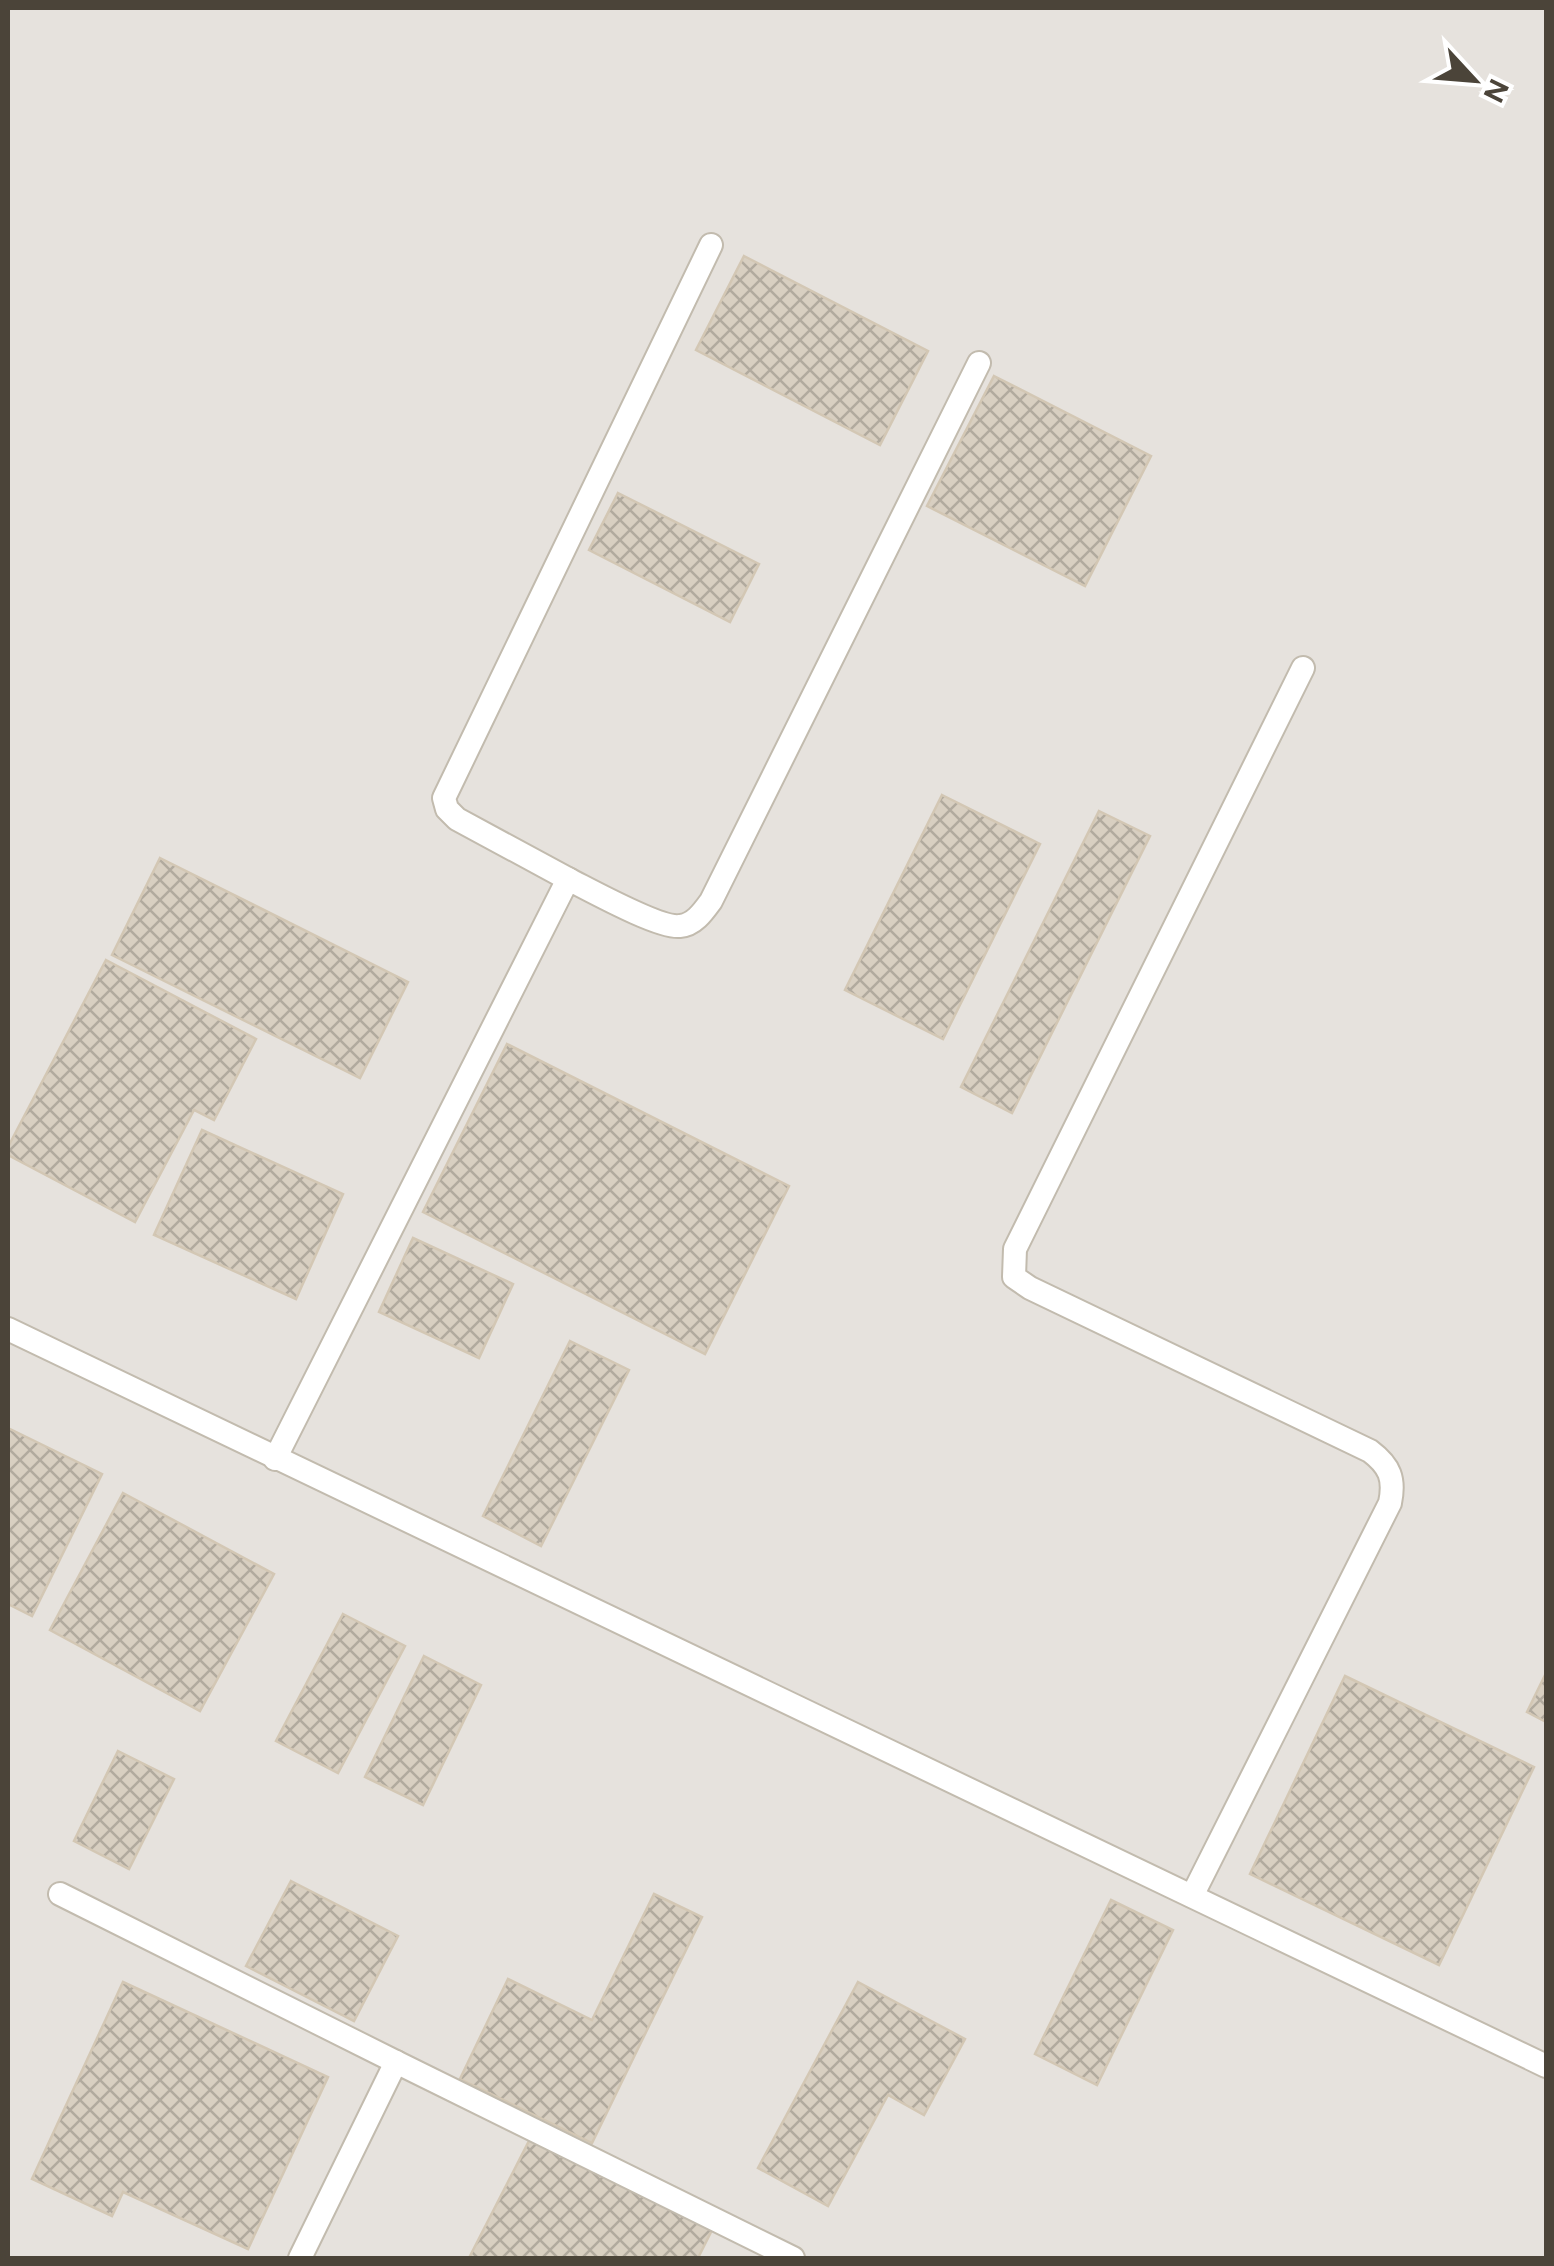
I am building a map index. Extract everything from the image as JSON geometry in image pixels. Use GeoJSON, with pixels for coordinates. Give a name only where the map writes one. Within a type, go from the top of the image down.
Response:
{"type":"FeatureCollection","features":[{"type":"Feature","properties":{"kind":"lane"},"geometry":{"type":"LineString","coordinates":[[712,245],[444,798],[446,808],[457,819],[568,880],[663,924],[682,926],[698,918],[711,902],[979,364]]}},
{"type":"Feature","properties":{"kind":"lane"},"geometry":{"type":"LineString","coordinates":[[1192,1896],[1390,1503],[1394,1485],[1387,1464],[1370,1451],[1030,1288],[1014,1277],[1013,1264],[1015,1249],[1303,668]]}},
{"type":"Feature","properties":{"kind":"lane"},"geometry":{"type":"LineString","coordinates":[[275,1459],[568,880]]}},
{"type":"Feature","properties":{"kind":"lane"},"geometry":{"type":"LineString","coordinates":[[8,1329],[1546,2066]]}},
{"type":"Feature","properties":{"kind":"lane"},"geometry":{"type":"LineString","coordinates":[[60,1894],[793,2258]]}},
{"type":"Feature","properties":{"kind":"lane"},"geometry":{"type":"LineString","coordinates":[[300,2258],[396,2062]]}},
{"type":"Feature","properties":{"kind":"shaded area"},"geometry":{"type":"Polygon","coordinates":[[[8,8],[1546,8],[1546,2258],[8,2258],[8,8]]]}},
{"type":"Feature","properties":{"kind":"building"},"geometry":{"type":"Polygon","coordinates":[[[744,256],[928,351],[880,445],[696,350],[744,256]]]}},
{"type":"Feature","properties":{"kind":"building"},"geometry":{"type":"Polygon","coordinates":[[[994,376],[1151,456],[1085,586],[927,506],[994,376]]]}},
{"type":"Feature","properties":{"kind":"building"},"geometry":{"type":"Polygon","coordinates":[[[618,493],[759,564],[730,622],[589,550],[618,493]]]}},
{"type":"Feature","properties":{"kind":"building"},"geometry":{"type":"Polygon","coordinates":[[[942,795],[1040,844],[943,1039],[845,990],[942,795]]]}},
{"type":"Feature","properties":{"kind":"building"},"geometry":{"type":"Polygon","coordinates":[[[1099,811],[1150,836],[1012,1113],[961,1087],[1099,811]]]}},
{"type":"Feature","properties":{"kind":"building"},"geometry":{"type":"Polygon","coordinates":[[[160,858],[408,982],[360,1078],[112,955],[160,858]]]}},
{"type":"Feature","properties":{"kind":"building"},"geometry":{"type":"Polygon","coordinates":[[[106,960],[256,1039],[214,1120],[194,1110],[135,1222],[8,1155],[8,1147],[106,960]]]}},
{"type":"Feature","properties":{"kind":"building"},"geometry":{"type":"Polygon","coordinates":[[[507,1044],[789,1186],[705,1354],[423,1212],[507,1044]]]}},
{"type":"Feature","properties":{"kind":"building"},"geometry":{"type":"Polygon","coordinates":[[[202,1130],[343,1194],[296,1299],[154,1235],[202,1130]]]}},
{"type":"Feature","properties":{"kind":"building"},"geometry":{"type":"Polygon","coordinates":[[[413,1238],[513,1284],[479,1358],[379,1312],[413,1238]]]}},
{"type":"Feature","properties":{"kind":"building"},"geometry":{"type":"Polygon","coordinates":[[[570,1341],[629,1370],[541,1546],[483,1516],[570,1341]]]}},
{"type":"Feature","properties":{"kind":"building"},"geometry":{"type":"Polygon","coordinates":[[[8,1428],[102,1474],[32,1616],[8,1604],[8,1428]]]}},
{"type":"Feature","properties":{"kind":"building"},"geometry":{"type":"Polygon","coordinates":[[[123,1493],[274,1574],[200,1711],[50,1630],[123,1493]]]}},
{"type":"Feature","properties":{"kind":"building"},"geometry":{"type":"Polygon","coordinates":[[[343,1614],[405,1646],[338,1773],[276,1741],[343,1614]]]}},
{"type":"Feature","properties":{"kind":"building"},"geometry":{"type":"Polygon","coordinates":[[[424,1656],[481,1685],[423,1805],[365,1777],[424,1656]]]}},
{"type":"Feature","properties":{"kind":"building"},"geometry":{"type":"Polygon","coordinates":[[[1546,1673],[1546,1722],[1527,1712],[1546,1673]]]}},
{"type":"Feature","properties":{"kind":"building"},"geometry":{"type":"Polygon","coordinates":[[[1345,1676],[1534,1767],[1439,1965],[1250,1874],[1345,1676]]]}},
{"type":"Feature","properties":{"kind":"building"},"geometry":{"type":"Polygon","coordinates":[[[118,1751],[174,1779],[129,1869],[74,1841],[118,1751]]]}},
{"type":"Feature","properties":{"kind":"building"},"geometry":{"type":"Polygon","coordinates":[[[291,1881],[398,1936],[354,2021],[246,1966],[291,1881]]]}},
{"type":"Feature","properties":{"kind":"building"},"geometry":{"type":"Polygon","coordinates":[[[654,1894],[702,1917],[592,2143],[460,2079],[508,1979],[592,2020],[654,1894]]]}},
{"type":"Feature","properties":{"kind":"building"},"geometry":{"type":"Polygon","coordinates":[[[1111,1900],[1173,1930],[1097,2085],[1035,2054],[1111,1900]]]}},
{"type":"Feature","properties":{"kind":"building"},"geometry":{"type":"Polygon","coordinates":[[[123,1982],[328,2077],[248,2249],[123,2192],[112,2216],[32,2179],[123,1982]]]}},
{"type":"Feature","properties":{"kind":"building"},"geometry":{"type":"Polygon","coordinates":[[[858,1982],[965,2039],[924,2115],[888,2095],[828,2206],[758,2168],[858,1982]]]}},
{"type":"Feature","properties":{"kind":"building"},"geometry":{"type":"Polygon","coordinates":[[[531,2137],[712,2230],[698,2258],[469,2258],[531,2137]]]}}]}
